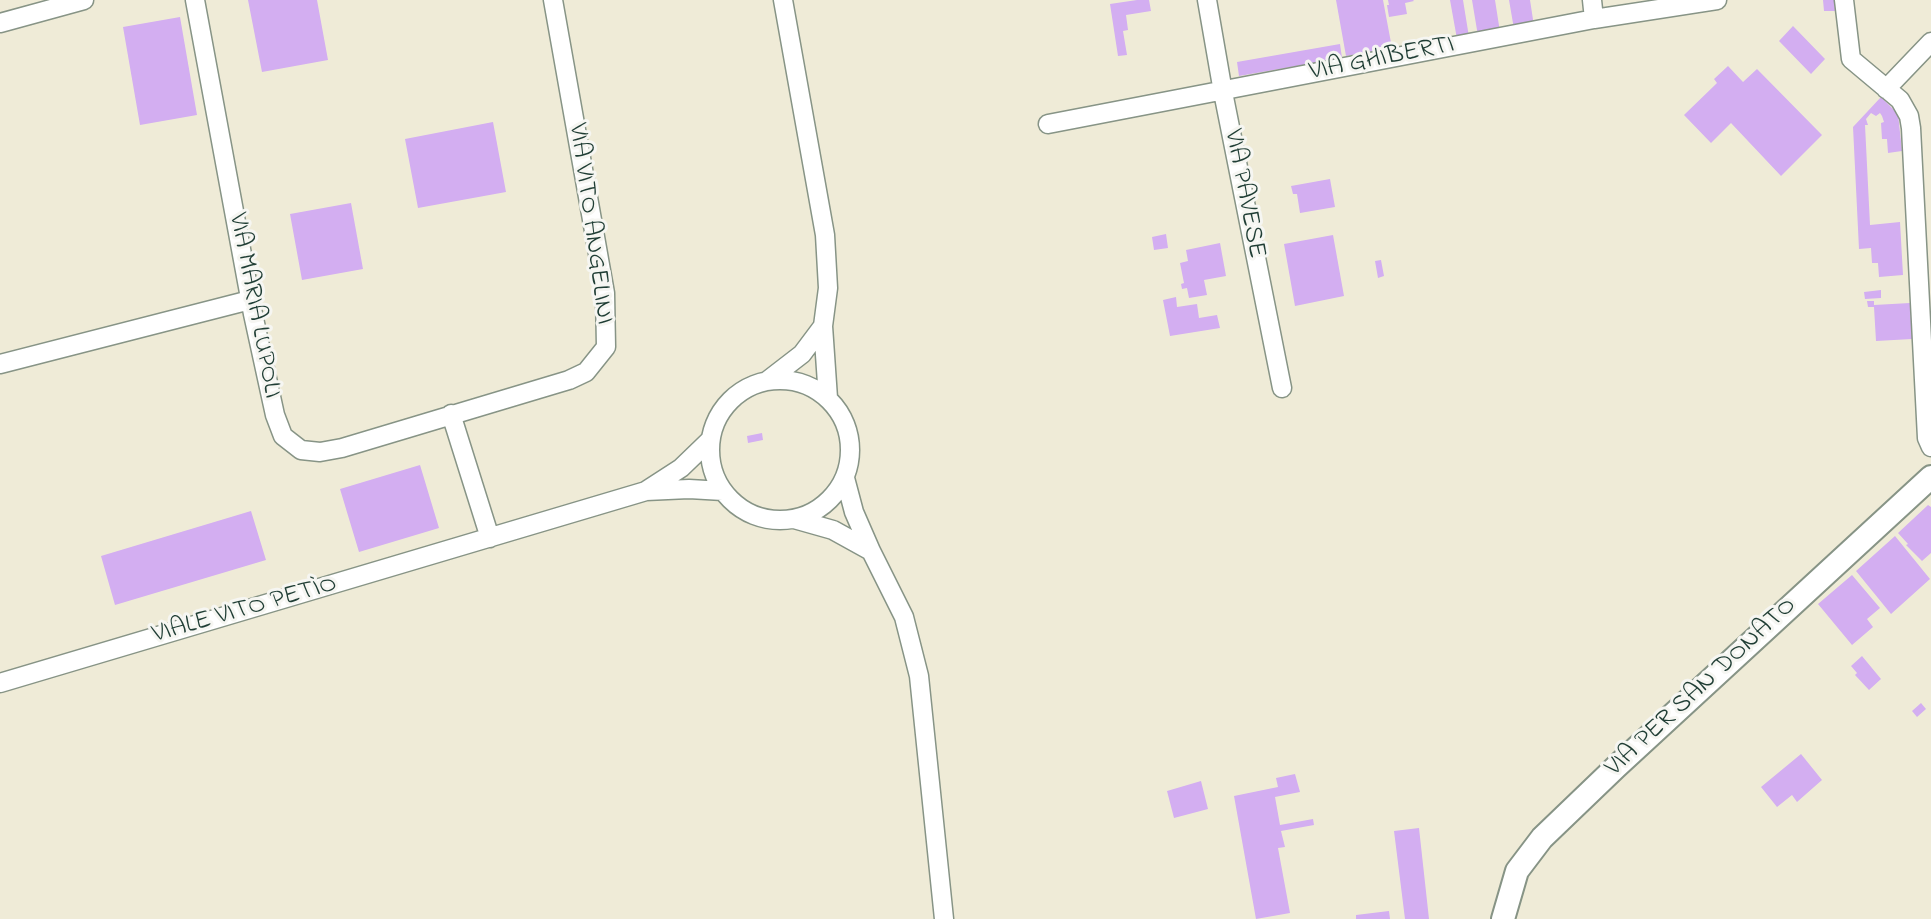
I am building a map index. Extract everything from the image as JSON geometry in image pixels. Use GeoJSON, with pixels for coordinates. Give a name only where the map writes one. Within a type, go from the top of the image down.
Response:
{"type":"FeatureCollection","features":[{"type":"Feature","properties":{"kind":"street"},"geometry":{"type":"LineString","coordinates":[[0,23],[84,0]]}},
{"type":"Feature","properties":{"kind":"street","name":"VIA MARIA LUPOLI"},"geometry":{"type":"LineString","coordinates":[[195,0],[250,300],[274,415],[283,436],[301,450],[320,452],[342,448],[451,414]]}},
{"type":"Feature","properties":{"kind":"street","name":"VIA VITO ANGELINI"},"geometry":{"type":"LineString","coordinates":[[451,414],[569,380],[586,372],[606,347],[605,293],[553,0]]}},
{"type":"Feature","properties":{"kind":"street"},"geometry":{"type":"LineString","coordinates":[[783,0],[825,235],[828,288],[823,327],[828,398]]}},
{"type":"Feature","properties":{"kind":"street","name":"VIA PAVESE"},"geometry":{"type":"LineString","coordinates":[[1207,0],[1282,388]]}},
{"type":"Feature","properties":{"kind":"street"},"geometry":{"type":"LineString","coordinates":[[1592,0],[1594,19]]}},
{"type":"Feature","properties":{"kind":"street","name":"VIA GHIBERTI"},"geometry":{"type":"LineString","coordinates":[[1048,124],[1594,19],[1717,0]]}},
{"type":"Feature","properties":{"kind":"street"},"geometry":{"type":"LineString","coordinates":[[1844,0],[1851,59],[1899,100],[1909,116],[1927,438],[1931,447]]}},
{"type":"Feature","properties":{"kind":"street"},"geometry":{"type":"LineString","coordinates":[[1886,89],[1931,42]]}},
{"type":"Feature","properties":{"kind":"street"},"geometry":{"type":"LineString","coordinates":[[0,364],[250,300]]}},
{"type":"Feature","properties":{"kind":"street"},"geometry":{"type":"LineString","coordinates":[[767,381],[802,354],[823,327]]}},
{"type":"Feature","properties":{"kind":"street"},"geometry":{"type":"LineString","coordinates":[[784,380],[800,382],[815,388],[828,398],[842,415],[849,436],[850,458],[845,478],[832,497],[813,512],[794,519],[774,520],[754,516],[736,506],[723,491],[714,475],[710,458],[710,440],[715,423],[729,401],[751,386],[767,381],[784,380]]}},
{"type":"Feature","properties":{"kind":"street"},"geometry":{"type":"LineString","coordinates":[[451,414],[490,538]]}},
{"type":"Feature","properties":{"kind":"street"},"geometry":{"type":"LineString","coordinates":[[646,491],[681,468],[710,440]]}},
{"type":"Feature","properties":{"kind":"street","name":"VIA PER SAN DONATO"},"geometry":{"type":"LineString","coordinates":[[1503,919],[1517,871],[1542,838],[1931,477]]}},
{"type":"Feature","properties":{"kind":"street"},"geometry":{"type":"LineString","coordinates":[[845,478],[854,512],[904,617],[919,676],[944,919]]}},
{"type":"Feature","properties":{"kind":"street"},"geometry":{"type":"LineString","coordinates":[[646,491],[689,489],[723,491]]}},
{"type":"Feature","properties":{"kind":"street","name":"VIALE VITO PETÌO"},"geometry":{"type":"LineString","coordinates":[[0,683],[646,491]]}},
{"type":"Feature","properties":{"kind":"street"},"geometry":{"type":"LineString","coordinates":[[794,519],[833,530],[871,551]]}},
{"type":"Feature","properties":{"kind":"building"},"geometry":{"type":"Polygon","coordinates":[[[248,0],[317,0],[328,60],[262,72],[248,0]]]}},
{"type":"Feature","properties":{"kind":"building"},"geometry":{"type":"Polygon","coordinates":[[[1149,0],[1151,11],[1126,15],[1128,30],[1123,31],[1127,55],[1118,56],[1110,4],[1149,0]]]}},
{"type":"Feature","properties":{"kind":"building"},"geometry":{"type":"Polygon","coordinates":[[[1336,0],[1383,0],[1392,48],[1346,56],[1336,0]]]}},
{"type":"Feature","properties":{"kind":"building"},"geometry":{"type":"Polygon","coordinates":[[[1388,0],[1414,1],[1405,3],[1407,14],[1389,17],[1388,0]]]}},
{"type":"Feature","properties":{"kind":"building"},"geometry":{"type":"Polygon","coordinates":[[[1450,0],[1463,0],[1469,37],[1457,39],[1450,0]]]}},
{"type":"Feature","properties":{"kind":"building"},"geometry":{"type":"Polygon","coordinates":[[[1472,0],[1495,0],[1500,32],[1478,36],[1472,0]]]}},
{"type":"Feature","properties":{"kind":"building"},"geometry":{"type":"Polygon","coordinates":[[[1509,0],[1530,0],[1534,26],[1514,29],[1509,0]]]}},
{"type":"Feature","properties":{"kind":"building"},"geometry":{"type":"Polygon","coordinates":[[[1823,0],[1834,0],[1835,11],[1824,11],[1823,0]]]}},
{"type":"Feature","properties":{"kind":"building"},"geometry":{"type":"Polygon","coordinates":[[[180,17],[197,115],[140,125],[123,27],[180,17]]]}},
{"type":"Feature","properties":{"kind":"building"},"geometry":{"type":"Polygon","coordinates":[[[1793,26],[1825,59],[1811,74],[1779,41],[1793,26]]]}},
{"type":"Feature","properties":{"kind":"building"},"geometry":{"type":"Polygon","coordinates":[[[1340,44],[1342,58],[1239,76],[1237,62],[1340,44]]]}},
{"type":"Feature","properties":{"kind":"building"},"geometry":{"type":"Polygon","coordinates":[[[1728,66],[1743,82],[1757,69],[1822,135],[1781,176],[1731,123],[1711,143],[1684,115],[1717,83],[1714,79],[1728,66]]]}},
{"type":"Feature","properties":{"kind":"building"},"geometry":{"type":"Polygon","coordinates":[[[1881,97],[1898,114],[1902,151],[1888,153],[1887,139],[1882,139],[1881,123],[1884,122],[1882,116],[1880,113],[1876,116],[1871,113],[1866,119],[1868,125],[1865,125],[1870,225],[1900,222],[1903,275],[1879,277],[1878,263],[1872,263],[1871,248],[1859,249],[1853,127],[1881,97]]]}},
{"type":"Feature","properties":{"kind":"building"},"geometry":{"type":"Polygon","coordinates":[[[493,122],[506,192],[418,208],[405,139],[493,122]]]}},
{"type":"Feature","properties":{"kind":"building"},"geometry":{"type":"Polygon","coordinates":[[[1330,179],[1335,207],[1300,213],[1297,194],[1293,194],[1291,186],[1330,179]]]}},
{"type":"Feature","properties":{"kind":"building"},"geometry":{"type":"Polygon","coordinates":[[[351,203],[363,269],[302,280],[290,214],[351,203]]]}},
{"type":"Feature","properties":{"kind":"building"},"geometry":{"type":"Polygon","coordinates":[[[1166,234],[1168,248],[1154,250],[1152,237],[1166,234]]]}},
{"type":"Feature","properties":{"kind":"building"},"geometry":{"type":"Polygon","coordinates":[[[1333,235],[1344,296],[1295,306],[1284,244],[1333,235]]]}},
{"type":"Feature","properties":{"kind":"building"},"geometry":{"type":"Polygon","coordinates":[[[1220,243],[1226,276],[1204,280],[1207,295],[1189,298],[1187,288],[1182,289],[1181,284],[1184,283],[1180,263],[1188,261],[1186,250],[1220,243]]]}},
{"type":"Feature","properties":{"kind":"building"},"geometry":{"type":"Polygon","coordinates":[[[1381,260],[1384,276],[1378,278],[1375,261],[1381,260]]]}},
{"type":"Feature","properties":{"kind":"building"},"geometry":{"type":"Polygon","coordinates":[[[1881,290],[1881,298],[1865,299],[1864,292],[1881,290]]]}},
{"type":"Feature","properties":{"kind":"building"},"geometry":{"type":"Polygon","coordinates":[[[1176,297],[1177,307],[1197,304],[1199,318],[1217,315],[1220,328],[1170,336],[1163,300],[1176,297]]]}},
{"type":"Feature","properties":{"kind":"building"},"geometry":{"type":"Polygon","coordinates":[[[1867,301],[1874,301],[1874,305],[1910,303],[1912,339],[1876,341],[1874,307],[1868,307],[1867,301]]]}},
{"type":"Feature","properties":{"kind":"building"},"geometry":{"type":"Polygon","coordinates":[[[762,433],[763,440],[748,443],[747,436],[762,433]]]}},
{"type":"Feature","properties":{"kind":"building"},"geometry":{"type":"Polygon","coordinates":[[[420,465],[439,528],[359,552],[340,489],[420,465]]]}},
{"type":"Feature","properties":{"kind":"building"},"geometry":{"type":"Polygon","coordinates":[[[1928,505],[1931,507],[1931,553],[1922,561],[1898,533],[1928,505]]]}},
{"type":"Feature","properties":{"kind":"building"},"geometry":{"type":"Polygon","coordinates":[[[251,511],[266,560],[115,605],[101,556],[251,511]]]}},
{"type":"Feature","properties":{"kind":"building"},"geometry":{"type":"Polygon","coordinates":[[[1895,536],[1930,579],[1891,614],[1856,571],[1895,536]]]}},
{"type":"Feature","properties":{"kind":"building"},"geometry":{"type":"Polygon","coordinates":[[[1852,575],[1880,608],[1867,619],[1873,627],[1852,645],[1818,604],[1852,575]]]}},
{"type":"Feature","properties":{"kind":"building"},"geometry":{"type":"Polygon","coordinates":[[[1862,656],[1881,679],[1869,690],[1855,675],[1857,673],[1851,666],[1862,656]]]}},
{"type":"Feature","properties":{"kind":"building"},"geometry":{"type":"Polygon","coordinates":[[[1921,703],[1926,709],[1917,717],[1912,711],[1921,703]]]}},
{"type":"Feature","properties":{"kind":"building"},"geometry":{"type":"Polygon","coordinates":[[[1801,754],[1822,780],[1797,802],[1792,795],[1777,807],[1761,787],[1801,754]]]}},
{"type":"Feature","properties":{"kind":"building"},"geometry":{"type":"Polygon","coordinates":[[[1295,774],[1300,792],[1275,797],[1280,825],[1313,819],[1314,825],[1281,831],[1285,847],[1278,848],[1290,913],[1256,919],[1234,796],[1278,787],[1276,778],[1295,774]]]}},
{"type":"Feature","properties":{"kind":"building"},"geometry":{"type":"Polygon","coordinates":[[[1201,781],[1208,809],[1174,818],[1167,791],[1201,781]]]}},
{"type":"Feature","properties":{"kind":"building"},"geometry":{"type":"Polygon","coordinates":[[[1419,828],[1429,919],[1405,919],[1394,831],[1419,828]]]}},
{"type":"Feature","properties":{"kind":"building"},"geometry":{"type":"Polygon","coordinates":[[[1389,911],[1390,919],[1356,919],[1356,915],[1389,911]]]}}]}
